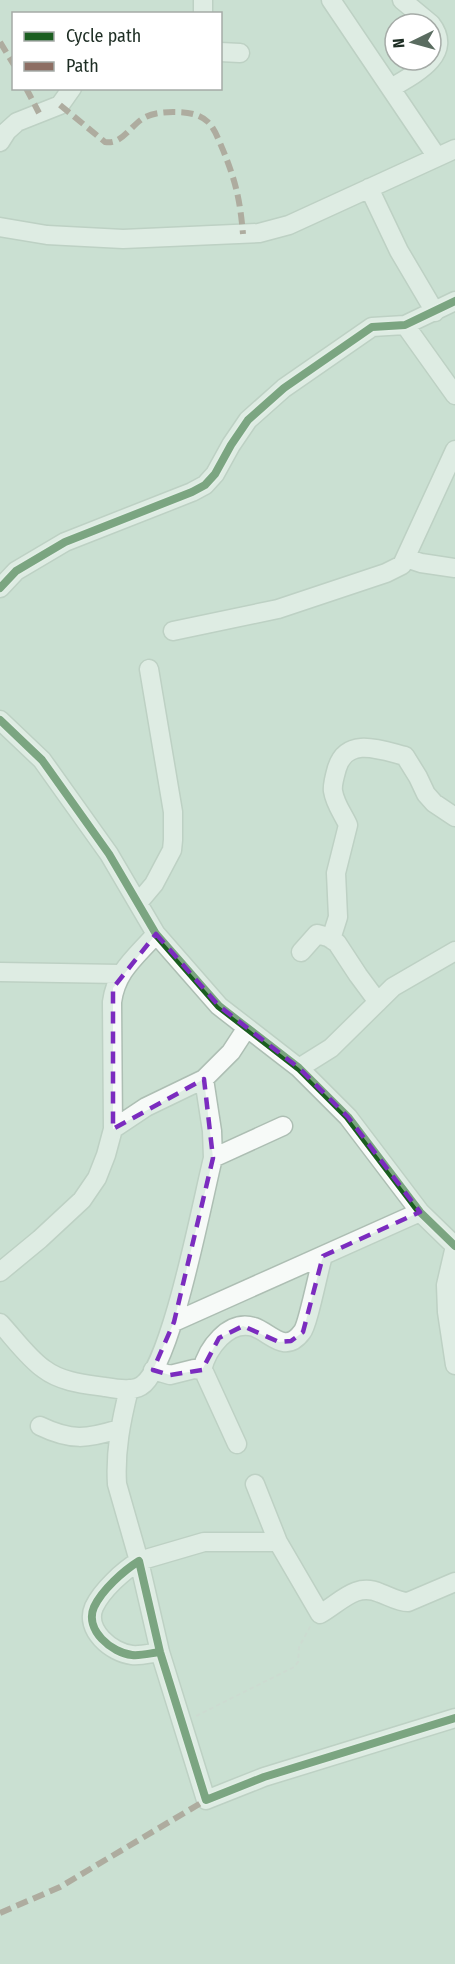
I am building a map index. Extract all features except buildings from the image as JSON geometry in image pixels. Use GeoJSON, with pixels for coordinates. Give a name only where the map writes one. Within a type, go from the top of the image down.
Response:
{"type":"FeatureCollection","features":[{"type":"Feature","properties":{"kind":"street"},"geometry":{"type":"LineString","coordinates":[[331,0],[437,157]]}},
{"type":"Feature","properties":{"kind":"street"},"geometry":{"type":"LineString","coordinates":[[402,0],[416,12]]}},
{"type":"Feature","properties":{"kind":"street"},"geometry":{"type":"LineString","coordinates":[[222,52],[240,52]]}},
{"type":"Feature","properties":{"kind":"street"},"geometry":{"type":"LineString","coordinates":[[391,88],[418,72]]}},
{"type":"Feature","properties":{"kind":"street"},"geometry":{"type":"LineString","coordinates":[[0,142],[17,122],[60,105],[71,90]]}},
{"type":"Feature","properties":{"kind":"street"},"geometry":{"type":"LineString","coordinates":[[0,227],[47,235],[123,239],[259,233],[289,225],[455,149]]}},
{"type":"Feature","properties":{"kind":"street"},"geometry":{"type":"LineString","coordinates":[[369,188],[399,251],[435,312]]}},
{"type":"Feature","properties":{"kind":"street"},"geometry":{"type":"LineString","coordinates":[[0,588],[16,571],[66,542],[205,485],[215,474],[248,420],[284,388],[372,327],[405,325],[455,301]]}},
{"type":"Feature","properties":{"kind":"street"},"geometry":{"type":"LineString","coordinates":[[405,325],[455,395]]}},
{"type":"Feature","properties":{"kind":"street"},"geometry":{"type":"LineString","coordinates":[[173,631],[278,609],[386,573],[402,565],[455,450]]}},
{"type":"Feature","properties":{"kind":"street"},"geometry":{"type":"LineString","coordinates":[[406,558],[421,563],[455,568]]}},
{"type":"Feature","properties":{"kind":"street"},"geometry":{"type":"LineString","coordinates":[[138,903],[154,884],[172,850],[173,840],[173,812],[149,669]]}},
{"type":"Feature","properties":{"kind":"street"},"geometry":{"type":"LineString","coordinates":[[0,720],[42,760],[109,854],[156,934],[219,1006],[299,1068],[348,1118],[420,1212],[455,1246],[446,1286],[447,1312],[455,1365]]}},
{"type":"Feature","properties":{"kind":"street"},"geometry":{"type":"LineString","coordinates":[[331,939],[338,918],[336,873],[348,825],[338,807],[332,789],[337,766],[344,754],[351,749],[375,748],[405,756],[426,794],[434,803],[455,817]]}},
{"type":"Feature","properties":{"kind":"street"},"geometry":{"type":"LineString","coordinates":[[0,1272],[82,1200],[97,1178],[113,1128],[111,1002],[113,988],[120,974],[156,934]]}},
{"type":"Feature","properties":{"kind":"street"},"geometry":{"type":"LineString","coordinates":[[301,952],[317,934],[331,939],[337,943],[357,975],[378,1002]]}},
{"type":"Feature","properties":{"kind":"street"},"geometry":{"type":"LineString","coordinates":[[299,1068],[331,1048],[393,987],[455,951]]}},
{"type":"Feature","properties":{"kind":"street"},"geometry":{"type":"LineString","coordinates":[[0,972],[120,974]]}},
{"type":"Feature","properties":{"kind":"street"},"geometry":{"type":"LineString","coordinates":[[113,1128],[146,1107],[204,1079],[231,1052],[246,1029]]}},
{"type":"Feature","properties":{"kind":"street"},"geometry":{"type":"LineString","coordinates":[[0,1323],[43,1369],[57,1377],[94,1386],[129,1389],[142,1386],[150,1377],[174,1322],[213,1158],[212,1131],[204,1079]]}},
{"type":"Feature","properties":{"kind":"street"},"geometry":{"type":"LineString","coordinates":[[213,1158],[283,1126]]}},
{"type":"Feature","properties":{"kind":"street"},"geometry":{"type":"LineString","coordinates":[[174,1322],[420,1212]]}},
{"type":"Feature","properties":{"kind":"street"},"geometry":{"type":"LineString","coordinates":[[202,1370],[209,1351],[219,1338],[234,1328],[253,1327],[279,1342],[291,1341],[303,1332],[323,1256]]}},
{"type":"Feature","properties":{"kind":"street"},"geometry":{"type":"LineString","coordinates":[[153,1370],[170,1375],[194,1369],[202,1370],[237,1444]]}},
{"type":"Feature","properties":{"kind":"street"},"geometry":{"type":"LineString","coordinates":[[129,1389],[119,1429],[116,1459],[117,1484],[139,1561],[160,1652],[206,1800],[264,1777],[455,1718]]}},
{"type":"Feature","properties":{"kind":"street"},"geometry":{"type":"LineString","coordinates":[[40,1426],[58,1435],[77,1438],[96,1436],[119,1429]]}},
{"type":"Feature","properties":{"kind":"street"},"geometry":{"type":"LineString","coordinates":[[255,1484],[278,1542],[320,1614],[357,1590],[372,1589],[402,1602],[408,1602],[455,1582]]}},
{"type":"Feature","properties":{"kind":"street"},"geometry":{"type":"LineString","coordinates":[[160,1652],[133,1655],[115,1650],[100,1637],[93,1626],[93,1609],[104,1593],[139,1561],[204,1542],[278,1542]]}},
{"type":"Feature","properties":{"kind":"path"},"geometry":{"type":"LineString","coordinates":[[182,1723],[294,1667],[298,1662],[299,1647],[305,1633],[320,1614]]}},
{"type":"Feature","properties":{"kind":"highlighted area"},"geometry":{"type":"Polygon","coordinates":[[[156,934],[219,1006],[299,1068],[348,1117],[420,1212],[323,1256],[303,1332],[291,1341],[279,1342],[243,1326],[219,1338],[202,1370],[170,1375],[153,1370],[174,1322],[213,1158],[204,1079],[113,1129],[113,988],[156,934]]]}},
{"type":"Feature","properties":{"kind":"marked path"},"geometry":{"type":"LineString","coordinates":[[0,42],[12,62]]}},
{"type":"Feature","properties":{"kind":"marked path"},"geometry":{"type":"LineString","coordinates":[[27,90],[39,113]]}},
{"type":"Feature","properties":{"kind":"marked path"},"geometry":{"type":"LineString","coordinates":[[60,105],[105,142],[116,141],[142,119],[153,114],[182,112],[204,119],[215,132],[231,172],[239,201],[243,234]]}},
{"type":"Feature","properties":{"kind":"marked path"},"geometry":{"type":"LineString","coordinates":[[0,1913],[60,1887],[206,1800]]}},
{"type":"Feature","properties":{"kind":"cycle path"},"geometry":{"type":"LineString","coordinates":[[0,588],[16,571],[65,542],[205,485],[215,474],[248,420],[284,388],[372,327],[405,325],[455,301]]}},
{"type":"Feature","properties":{"kind":"cycle path"},"geometry":{"type":"LineString","coordinates":[[0,720],[42,760],[109,854],[156,934],[219,1006],[299,1068],[348,1117],[420,1212],[455,1246]]}},
{"type":"Feature","properties":{"kind":"cycle path"},"geometry":{"type":"LineString","coordinates":[[160,1652],[132,1655],[116,1650],[102,1639],[93,1624],[94,1607],[102,1594],[120,1575],[139,1561],[160,1652],[206,1800],[264,1777],[455,1718]]}}]}
